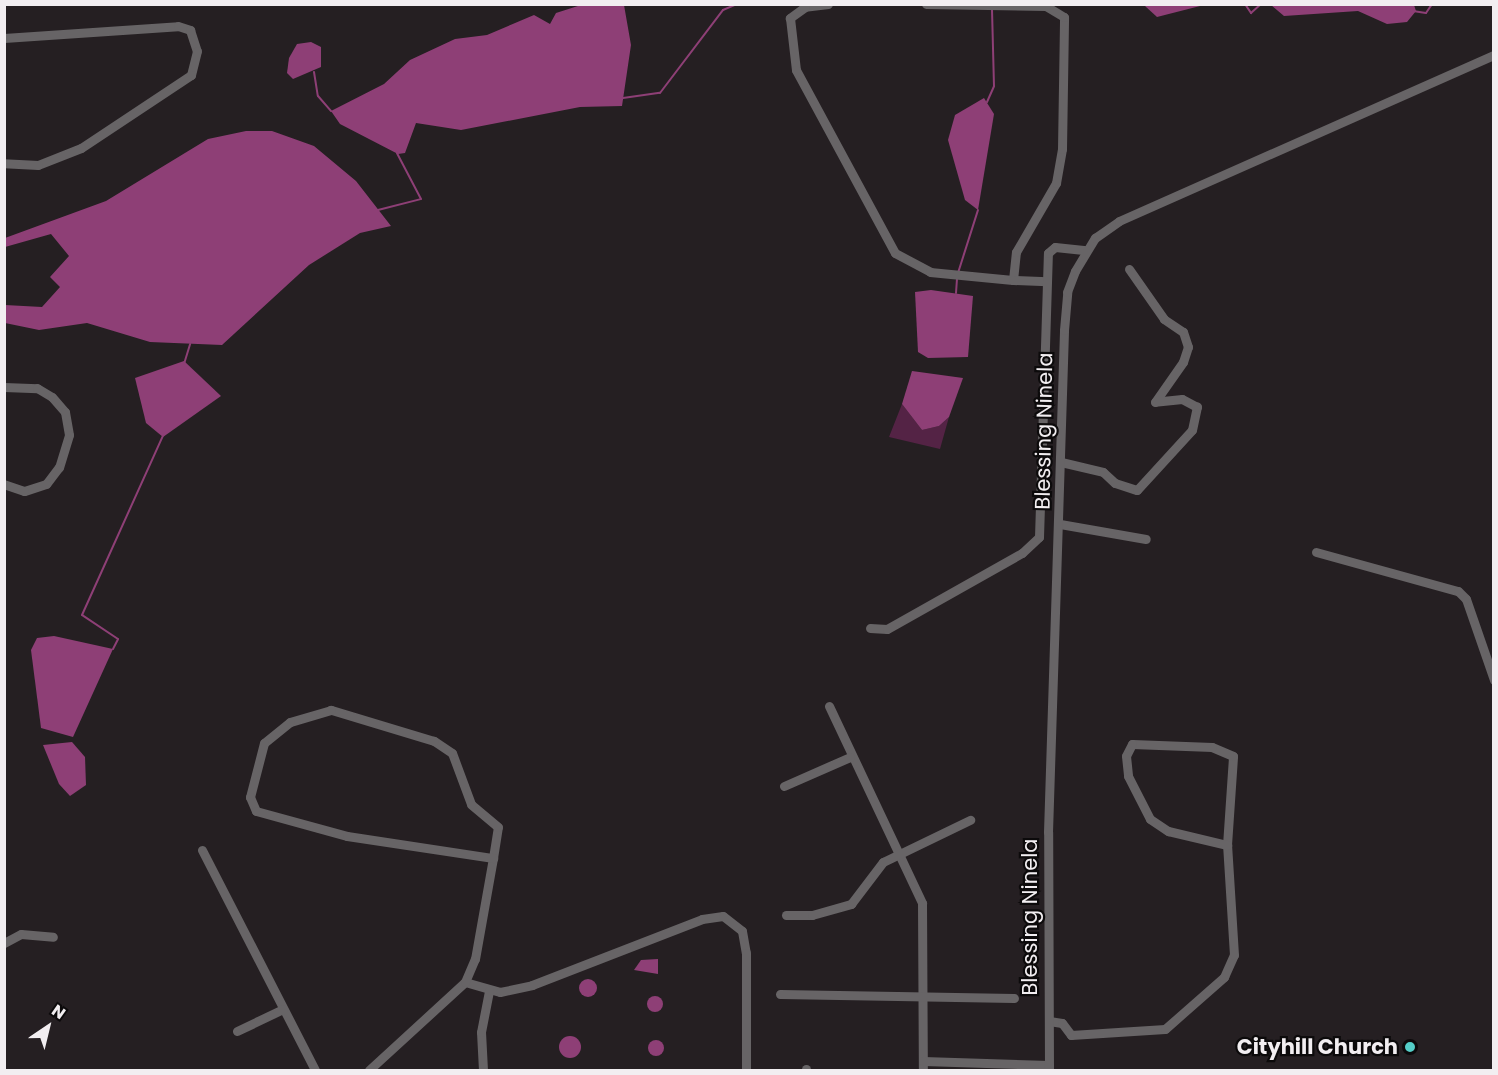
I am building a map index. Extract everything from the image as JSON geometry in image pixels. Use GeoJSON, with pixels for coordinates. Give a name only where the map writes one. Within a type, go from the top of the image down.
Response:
{"type":"FeatureCollection","features":[{"type":"Feature","properties":{"kind":"street"},"geometry":{"type":"LineString","coordinates":[[828,4],[805,7],[790,18],[796,70],[895,253],[919,269],[959,275],[1047,281]]}},
{"type":"Feature","properties":{"kind":"street"},"geometry":{"type":"LineString","coordinates":[[926,4],[1055,8],[1064,23],[1062,148],[1056,183],[1016,252],[1013,280]]}},
{"type":"Feature","properties":{"kind":"street"},"geometry":{"type":"LineString","coordinates":[[4,38],[178,26],[190,30],[197,51],[190,75],[81,148],[38,165],[4,163]]}},
{"type":"Feature","properties":{"kind":"street","name":"Blessing Ninela"},"geometry":{"type":"LineString","coordinates":[[1049,1068],[1048,832],[1067,292],[1086,250],[1119,221],[1494,55]]}},
{"type":"Feature","properties":{"kind":"street"},"geometry":{"type":"LineString","coordinates":[[870,628],[887,629],[1022,553],[1039,537],[1047,281],[1051,249],[1086,250]]}},
{"type":"Feature","properties":{"kind":"street"},"geometry":{"type":"LineString","coordinates":[[1061,462],[1103,472],[1115,483],[1137,490],[1192,430],[1197,407],[1182,399],[1155,402],[1183,362],[1188,346],[1183,332],[1164,319],[1129,269]]}},
{"type":"Feature","properties":{"kind":"street"},"geometry":{"type":"LineString","coordinates":[[4,387],[37,388],[52,397],[65,412],[69,435],[59,467],[46,484],[24,491],[4,484]]}},
{"type":"Feature","properties":{"kind":"street"},"geometry":{"type":"LineString","coordinates":[[1060,524],[1146,539]]}},
{"type":"Feature","properties":{"kind":"street"},"geometry":{"type":"LineString","coordinates":[[1316,552],[1458,591],[1466,599],[1494,680]]}},
{"type":"Feature","properties":{"kind":"street"},"geometry":{"type":"LineString","coordinates":[[829,706],[850,757],[901,855],[922,903],[925,994],[923,1066],[1049,1068]]}},
{"type":"Feature","properties":{"kind":"street"},"geometry":{"type":"LineString","coordinates":[[369,1071],[465,982],[476,958],[493,858],[498,827],[471,804],[459,767],[443,744],[342,711],[306,715],[274,731],[253,772],[250,805],[264,815],[347,836],[493,858]]}},
{"type":"Feature","properties":{"kind":"street"},"geometry":{"type":"LineString","coordinates":[[1049,1021],[1062,1023],[1071,1035],[1165,1029],[1224,977],[1236,935],[1227,845],[1233,756],[1212,747],[1132,744],[1126,756],[1128,776],[1150,819],[1168,831],[1227,845]]}},
{"type":"Feature","properties":{"kind":"street"},"geometry":{"type":"LineString","coordinates":[[784,786],[850,757]]}},
{"type":"Feature","properties":{"kind":"street"},"geometry":{"type":"LineString","coordinates":[[786,915],[812,915],[851,904],[883,862],[970,820]]}},
{"type":"Feature","properties":{"kind":"street"},"geometry":{"type":"LineString","coordinates":[[202,850],[315,1071]]}},
{"type":"Feature","properties":{"kind":"street"},"geometry":{"type":"LineString","coordinates":[[465,982],[489,991],[532,985],[702,919],[723,916],[742,930],[746,953],[746,1071]]}},
{"type":"Feature","properties":{"kind":"street"},"geometry":{"type":"LineString","coordinates":[[4,943],[21,934],[53,936]]}},
{"type":"Feature","properties":{"kind":"street"},"geometry":{"type":"LineString","coordinates":[[483,1071],[481,1032],[489,991]]}},
{"type":"Feature","properties":{"kind":"street"},"geometry":{"type":"LineString","coordinates":[[780,994],[925,994],[1014,998]]}},
{"type":"Feature","properties":{"kind":"street"},"geometry":{"type":"LineString","coordinates":[[237,1031],[283,1009]]}},
{"type":"Feature","properties":{"kind":"shaded area"},"geometry":{"type":"Polygon","coordinates":[[[1145,4],[1204,5],[1157,17],[1145,4]]]}},
{"type":"Feature","properties":{"kind":"shaded area"},"geometry":{"type":"Polygon","coordinates":[[[581,5],[624,5],[631,45],[622,106],[580,107],[461,130],[416,123],[405,153],[398,154],[340,124],[331,111],[384,84],[410,60],[455,39],[487,35],[534,15],[550,24],[556,13],[581,5]]]}},
{"type":"Feature","properties":{"kind":"shaded area"},"geometry":{"type":"Polygon","coordinates":[[[1271,5],[1414,5],[1416,11],[1407,22],[1387,24],[1358,11],[1284,16],[1271,5]]]}},
{"type":"Feature","properties":{"kind":"shaded area"},"geometry":{"type":"Polygon","coordinates":[[[311,42],[321,47],[321,67],[293,79],[287,73],[289,58],[297,44],[311,42]]]}},
{"type":"Feature","properties":{"kind":"shaded area"},"geometry":{"type":"Polygon","coordinates":[[[984,98],[994,114],[978,210],[965,200],[948,140],[955,115],[984,98]]]}},
{"type":"Feature","properties":{"kind":"shaded area"},"geometry":{"type":"Polygon","coordinates":[[[246,131],[272,131],[314,146],[356,181],[391,226],[360,233],[309,265],[222,345],[150,342],[87,323],[39,330],[5,323],[5,305],[42,307],[60,287],[50,277],[69,256],[51,234],[5,247],[5,238],[106,201],[208,139],[246,131]]]}},
{"type":"Feature","properties":{"kind":"shaded area"},"geometry":{"type":"Polygon","coordinates":[[[931,290],[973,296],[968,357],[928,358],[918,352],[915,292],[931,290]]]}},
{"type":"Feature","properties":{"kind":"shaded area"},"geometry":{"type":"Polygon","coordinates":[[[184,361],[221,396],[163,437],[146,423],[135,378],[184,361]]]}},
{"type":"Feature","properties":{"kind":"shaded area"},"geometry":{"type":"Polygon","coordinates":[[[912,371],[963,378],[949,417],[939,426],[922,430],[902,404],[912,371]]]}},
{"type":"Feature","properties":{"kind":"shaded area"},"geometry":{"type":"Polygon","coordinates":[[[902,404],[922,430],[939,426],[949,417],[940,449],[889,437],[902,404]]]}},
{"type":"Feature","properties":{"kind":"shaded area"},"geometry":{"type":"Polygon","coordinates":[[[54,636],[113,649],[73,737],[41,728],[31,650],[37,638],[54,636]]]}},
{"type":"Feature","properties":{"kind":"shaded area"},"geometry":{"type":"Polygon","coordinates":[[[72,742],[85,757],[86,785],[70,796],[59,784],[43,745],[72,742]]]}},
{"type":"Feature","properties":{"kind":"shaded area"},"geometry":{"type":"Polygon","coordinates":[[[658,959],[658,974],[634,970],[641,960],[658,959]]]}},
{"type":"Feature","properties":{"kind":"shaded area"},"geometry":{"type":"Polygon","coordinates":[[[584,979],[592,979],[597,984],[595,995],[584,997],[579,992],[579,984],[584,979]]]}},
{"type":"Feature","properties":{"kind":"shaded area"},"geometry":{"type":"Polygon","coordinates":[[[655,996],[663,1004],[655,1012],[647,1004],[655,996]]]}},
{"type":"Feature","properties":{"kind":"shaded area"},"geometry":{"type":"Polygon","coordinates":[[[566,1036],[574,1036],[581,1043],[581,1051],[574,1058],[566,1058],[559,1051],[559,1043],[566,1036]]]}},
{"type":"Feature","properties":{"kind":"shaded area"},"geometry":{"type":"Polygon","coordinates":[[[656,1040],[664,1048],[656,1056],[648,1048],[656,1040]]]}},
{"type":"Feature","properties":{"kind":"waterway"},"geometry":{"type":"LineString","coordinates":[[623,98],[660,93],[723,10],[737,4]]}},
{"type":"Feature","properties":{"kind":"waterway"},"geometry":{"type":"LineString","coordinates":[[1245,4],[1251,13],[1261,4]]}},
{"type":"Feature","properties":{"kind":"waterway"},"geometry":{"type":"LineString","coordinates":[[1413,11],[1426,13],[1432,4]]}},
{"type":"Feature","properties":{"kind":"waterway"},"geometry":{"type":"LineString","coordinates":[[987,102],[994,86],[992,8]]}},
{"type":"Feature","properties":{"kind":"waterway"},"geometry":{"type":"LineString","coordinates":[[314,72],[318,96],[331,111]]}},
{"type":"Feature","properties":{"kind":"waterway"},"geometry":{"type":"LineString","coordinates":[[378,210],[421,199],[397,153]]}},
{"type":"Feature","properties":{"kind":"waterway"},"geometry":{"type":"LineString","coordinates":[[958,273],[978,210]]}},
{"type":"Feature","properties":{"kind":"waterway"},"geometry":{"type":"LineString","coordinates":[[956,293],[957,278]]}},
{"type":"Feature","properties":{"kind":"waterway"},"geometry":{"type":"LineString","coordinates":[[184,364],[190,344]]}},
{"type":"Feature","properties":{"kind":"waterway"},"geometry":{"type":"LineString","coordinates":[[113,649],[118,639],[82,615],[163,436]]}},
{"type":"Feature","properties":{"kind":"place","name":"Cityhill Church"},"geometry":{"type":"Point","coordinates":[1410,1047]}}]}
